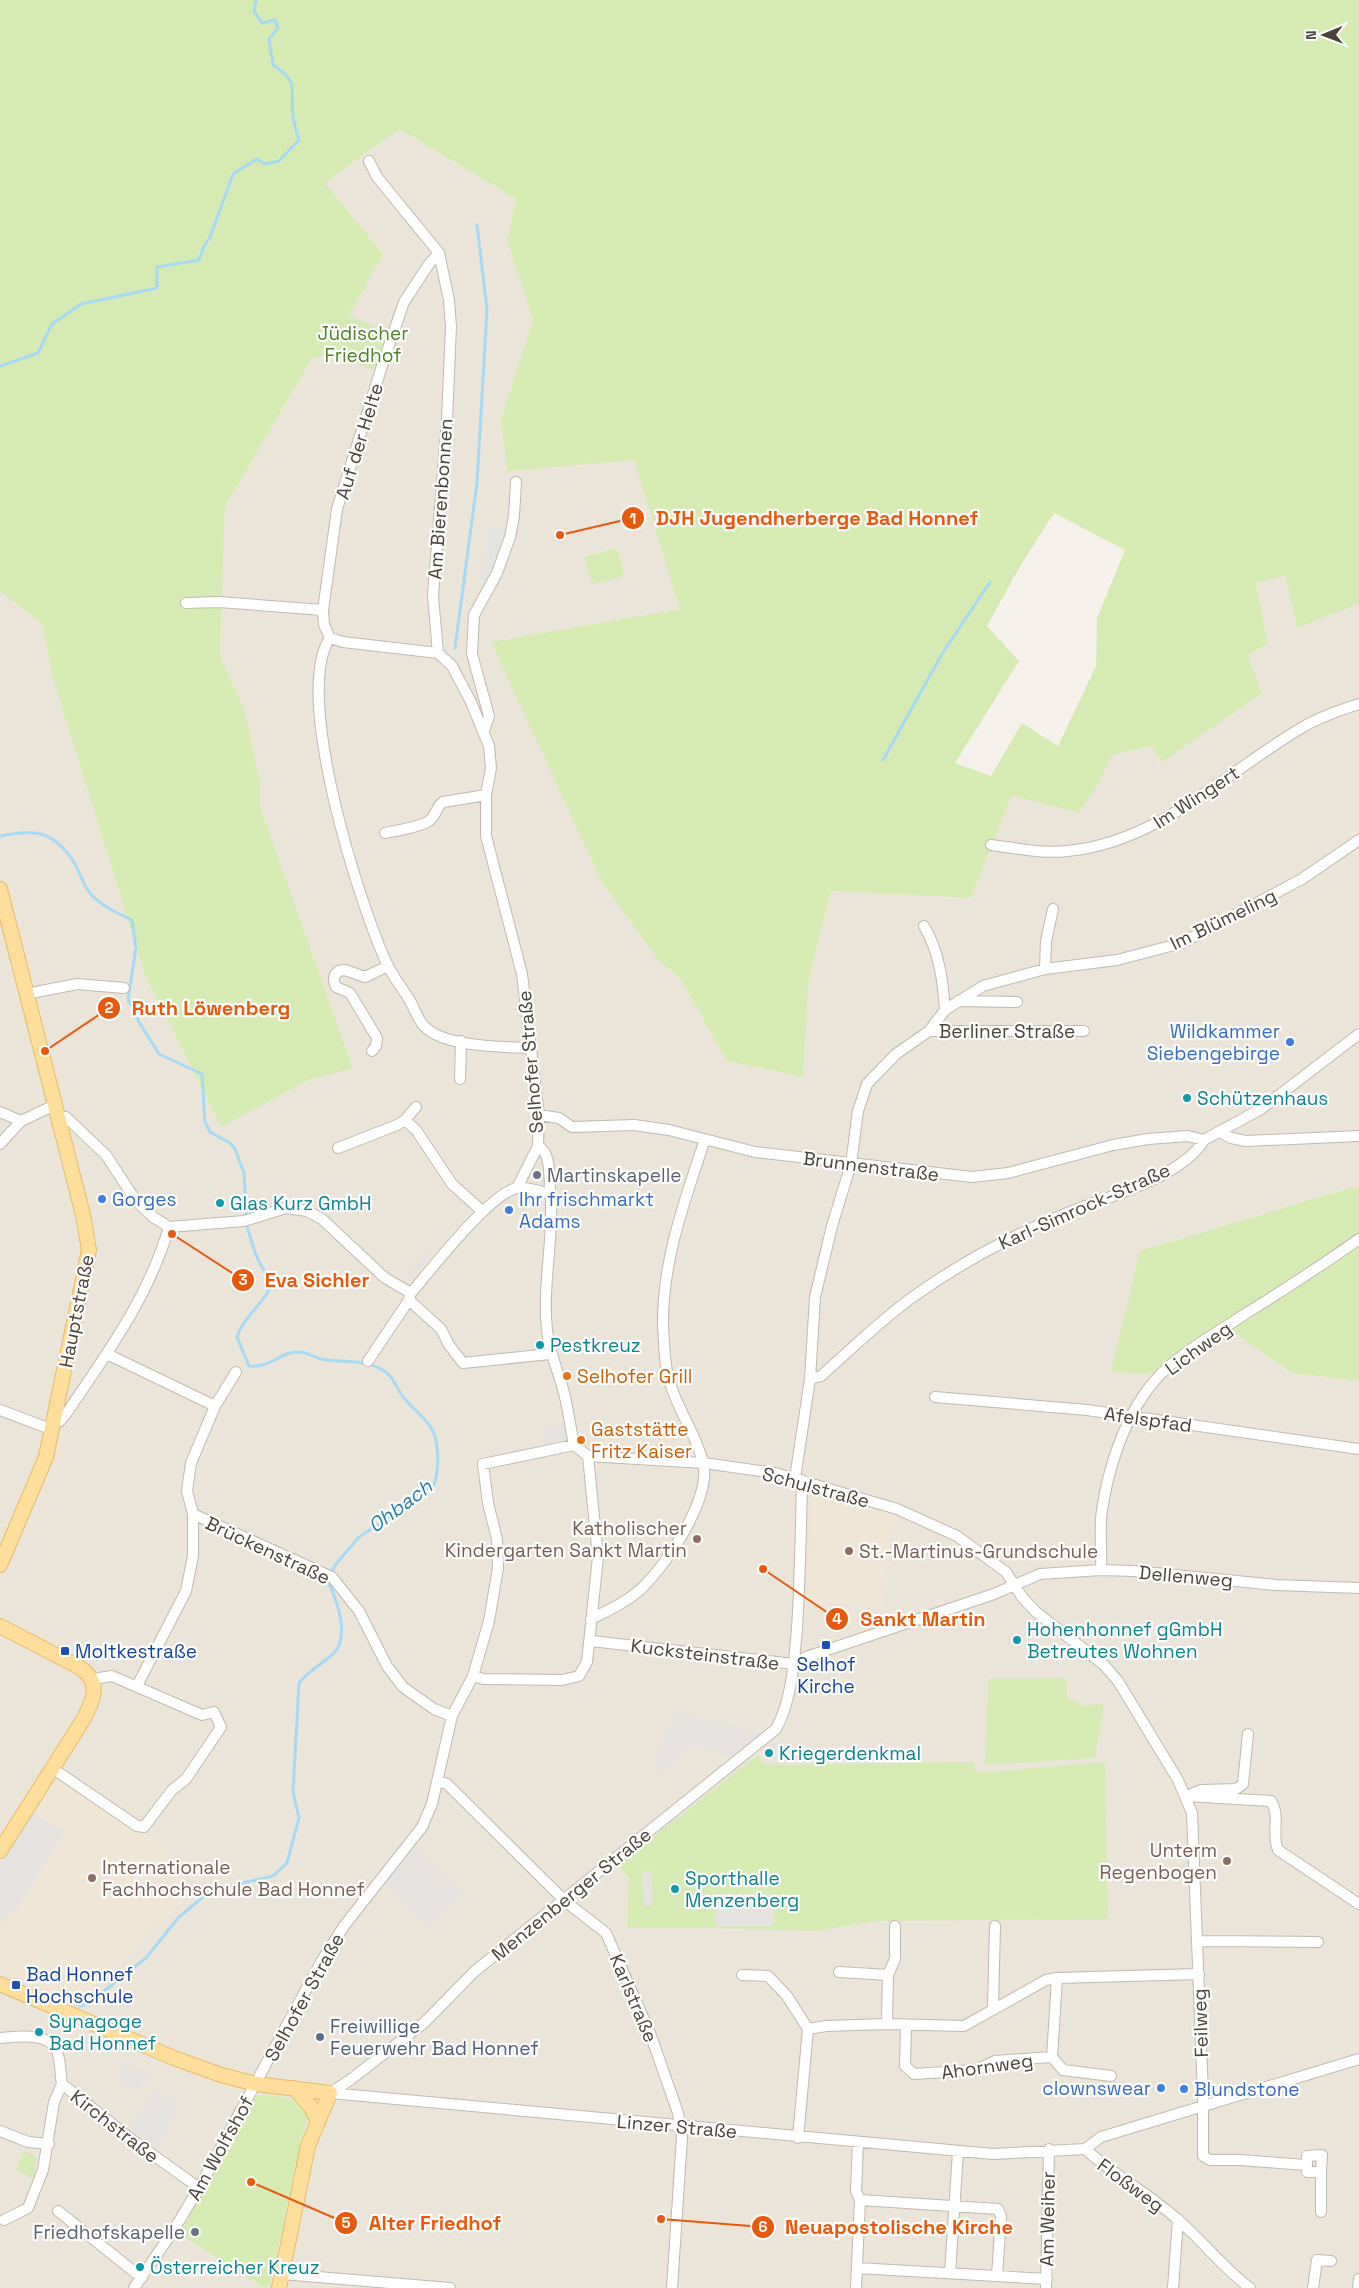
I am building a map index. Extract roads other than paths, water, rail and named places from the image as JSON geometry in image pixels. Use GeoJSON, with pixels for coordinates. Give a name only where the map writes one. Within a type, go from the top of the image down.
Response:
{"type":"FeatureCollection","features":[{"type":"Feature","properties":{"kind":"main road","name":"Hauptstraße"},"geometry":{"type":"LineString","coordinates":[[0,1565],[42,1471],[54,1425],[89,1250],[56,1111],[1,897]]}},
{"type":"Feature","properties":{"kind":"main road"},"geometry":{"type":"LineString","coordinates":[[0,1626],[79,1667],[93,1681],[93,1701],[0,1851]]}},
{"type":"Feature","properties":{"kind":"main road","name":"Linzer Straße"},"geometry":{"type":"LineString","coordinates":[[0,1984],[174,2058],[220,2075],[256,2084],[330,2092]]}},
{"type":"Feature","properties":{"kind":"main road"},"geometry":{"type":"LineString","coordinates":[[294,2088],[312,2107],[318,2123]]}},
{"type":"Feature","properties":{"kind":"main road"},"geometry":{"type":"LineString","coordinates":[[279,2288],[308,2146],[330,2092]]}},
{"type":"Feature","properties":{"kind":"street"},"geometry":{"type":"LineString","coordinates":[[369,161],[377,177],[439,254]]}},
{"type":"Feature","properties":{"kind":"street","name":"Auf der Helte"},"geometry":{"type":"LineString","coordinates":[[330,638],[324,625],[323,610],[337,509],[404,302],[429,264],[439,254]]}},
{"type":"Feature","properties":{"kind":"street","name":"Am Bierenbonnen"},"geometry":{"type":"LineString","coordinates":[[438,653],[433,596],[447,419],[451,327],[449,300],[439,254]]}},
{"type":"Feature","properties":{"kind":"street","name":"Selhofer Straße"},"geometry":{"type":"LineString","coordinates":[[516,482],[514,516],[510,537],[496,573],[477,608],[473,622],[472,654],[489,716],[484,731],[489,746],[491,768],[486,795],[486,836],[522,974],[539,1115],[538,1146],[544,1151],[548,1162],[551,1194],[545,1288],[550,1354],[562,1387],[574,1445]]}},
{"type":"Feature","properties":{"kind":"street"},"geometry":{"type":"LineString","coordinates":[[186,603],[219,602],[323,610]]}},
{"type":"Feature","properties":{"kind":"street"},"geometry":{"type":"LineString","coordinates":[[484,731],[452,666],[438,653],[342,642],[330,638],[323,649],[320,669],[322,727],[333,796],[344,841],[388,966],[424,1027],[436,1035],[461,1042],[531,1048]]}},
{"type":"Feature","properties":{"kind":"street","name":"Im Wingert"},"geometry":{"type":"LineString","coordinates":[[991,845],[1039,851],[1068,851],[1142,831],[1173,815],[1199,795],[1304,726],[1359,704]]}},
{"type":"Feature","properties":{"kind":"street"},"geometry":{"type":"LineString","coordinates":[[385,833],[428,822],[434,816],[438,806],[443,802],[486,795]]}},
{"type":"Feature","properties":{"kind":"street","name":"Im Blümeling"},"geometry":{"type":"LineString","coordinates":[[945,1010],[983,986],[1045,969],[1117,960],[1182,943],[1302,880],[1359,840]]}},
{"type":"Feature","properties":{"kind":"street"},"geometry":{"type":"LineString","coordinates":[[1045,969],[1046,941],[1053,909]]}},
{"type":"Feature","properties":{"kind":"street","name":"Berliner Straße"},"geometry":{"type":"LineString","coordinates":[[810,1382],[815,1297],[832,1226],[851,1164],[858,1111],[867,1084],[896,1054],[929,1031],[945,1010],[938,960],[932,940],[924,926]]}},
{"type":"Feature","properties":{"kind":"street"},"geometry":{"type":"LineString","coordinates":[[372,1051],[376,1046],[377,1038],[350,993],[336,987],[333,980],[334,974],[344,970],[365,977],[388,966]]}},
{"type":"Feature","properties":{"kind":"street"},"geometry":{"type":"LineString","coordinates":[[26,994],[77,984],[124,988]]}},
{"type":"Feature","properties":{"kind":"street"},"geometry":{"type":"LineString","coordinates":[[957,1001],[1017,1002]]}},
{"type":"Feature","properties":{"kind":"street","name":"Berliner Straße"},"geometry":{"type":"LineString","coordinates":[[929,1031],[1084,1030]]}},
{"type":"Feature","properties":{"kind":"street","name":"Karl-Simrock-Straße"},"geometry":{"type":"LineString","coordinates":[[810,1382],[821,1376],[908,1300],[952,1270],[1036,1225],[1152,1180],[1187,1160],[1204,1140],[1261,1109],[1359,1034]]}},
{"type":"Feature","properties":{"kind":"street"},"geometry":{"type":"LineString","coordinates":[[460,1080],[461,1042]]}},
{"type":"Feature","properties":{"kind":"street"},"geometry":{"type":"LineString","coordinates":[[338,1148],[405,1120],[416,1107]]}},
{"type":"Feature","properties":{"kind":"street"},"geometry":{"type":"LineString","coordinates":[[0,1144],[21,1121],[56,1111],[66,1117],[106,1155],[136,1201],[153,1217],[169,1227],[247,1220],[286,1208],[307,1210],[322,1219],[385,1278],[410,1297],[441,1329],[449,1345],[463,1362],[550,1354]]}},
{"type":"Feature","properties":{"kind":"street"},"geometry":{"type":"LineString","coordinates":[[0,1112],[21,1121]]}},
{"type":"Feature","properties":{"kind":"street","name":"Brunnenstraße"},"geometry":{"type":"LineString","coordinates":[[539,1115],[559,1118],[572,1127],[634,1125],[669,1130],[756,1152],[972,1177],[1008,1173],[1049,1160],[1139,1140],[1188,1136],[1204,1140]]}},
{"type":"Feature","properties":{"kind":"street"},"geometry":{"type":"LineString","coordinates":[[405,1120],[416,1130],[452,1184],[482,1212]]}},
{"type":"Feature","properties":{"kind":"street"},"geometry":{"type":"LineString","coordinates":[[1220,1132],[1231,1138],[1246,1141],[1359,1136]]}},
{"type":"Feature","properties":{"kind":"street"},"geometry":{"type":"LineString","coordinates":[[591,1619],[617,1607],[641,1588],[663,1564],[697,1507],[704,1464],[667,1372],[663,1326],[664,1290],[671,1250],[705,1139]]}},
{"type":"Feature","properties":{"kind":"street"},"geometry":{"type":"LineString","coordinates":[[368,1361],[410,1297],[482,1212],[517,1188],[538,1146]]}},
{"type":"Feature","properties":{"kind":"street"},"geometry":{"type":"LineString","coordinates":[[517,1188],[551,1194]]}},
{"type":"Feature","properties":{"kind":"street"},"geometry":{"type":"LineString","coordinates":[[0,1410],[54,1425],[60,1421],[132,1316],[159,1262],[169,1227]]}},
{"type":"Feature","properties":{"kind":"street","name":"Lichweg"},"geometry":{"type":"LineString","coordinates":[[1101,1570],[1102,1511],[1111,1468],[1131,1417],[1145,1392],[1165,1370],[1188,1350],[1359,1239]]}},
{"type":"Feature","properties":{"kind":"street"},"geometry":{"type":"LineString","coordinates":[[107,1354],[215,1406]]}},
{"type":"Feature","properties":{"kind":"street","name":"Brückenstraße"},"geometry":{"type":"LineString","coordinates":[[236,1372],[215,1406],[191,1463],[187,1492],[193,1514],[329,1575],[359,1611],[387,1666],[403,1687],[434,1709],[452,1716]]}},
{"type":"Feature","properties":{"kind":"street","name":"Menzenberger Straße"},"geometry":{"type":"LineString","coordinates":[[330,2092],[356,2075],[425,2022],[475,1971],[565,1901],[623,1851],[776,1729],[784,1708],[794,1664],[800,1579],[799,1479],[810,1382]]}},
{"type":"Feature","properties":{"kind":"street","name":"Afelspfad"},"geometry":{"type":"LineString","coordinates":[[935,1397],[1087,1410],[1359,1449]]}},
{"type":"Feature","properties":{"kind":"street"},"geometry":{"type":"LineString","coordinates":[[574,1445],[588,1456],[598,1557],[591,1619],[591,1641],[587,1662],[579,1676],[562,1680],[483,1679],[473,1676],[489,1620],[498,1568],[497,1538],[488,1503],[484,1464],[574,1445]]}},
{"type":"Feature","properties":{"kind":"street","name":"Schulstraße"},"geometry":{"type":"LineString","coordinates":[[588,1456],[704,1464],[775,1473],[897,1509],[923,1519],[957,1536],[1006,1572],[1036,1612],[1104,1665],[1118,1681],[1186,1796]]}},
{"type":"Feature","properties":{"kind":"street"},"geometry":{"type":"LineString","coordinates":[[137,1686],[186,1591],[193,1556],[193,1514]]}},
{"type":"Feature","properties":{"kind":"street","name":"Dellenweg"},"geometry":{"type":"LineString","coordinates":[[1015,1586],[1040,1574],[1101,1570],[1135,1571],[1276,1585],[1359,1588]]}},
{"type":"Feature","properties":{"kind":"street","name":"Kucksteinstraße"},"geometry":{"type":"LineString","coordinates":[[591,1641],[794,1664],[806,1657],[1015,1586]]}},
{"type":"Feature","properties":{"kind":"street"},"geometry":{"type":"LineString","coordinates":[[52,1768],[137,1826],[144,1826],[172,1790],[186,1779],[221,1727],[214,1712],[202,1715],[112,1676],[93,1681]]}},
{"type":"Feature","properties":{"kind":"street","name":"Selhofer Straße"},"geometry":{"type":"LineString","coordinates":[[256,2084],[321,1962],[344,1926],[422,1826],[438,1781],[452,1716],[473,1676]]}},
{"type":"Feature","properties":{"kind":"street"},"geometry":{"type":"LineString","coordinates":[[1186,1796],[1202,1790],[1236,1789],[1243,1784],[1248,1734]]}},
{"type":"Feature","properties":{"kind":"street","name":"Karlstraße"},"geometry":{"type":"LineString","coordinates":[[438,1781],[447,1784],[565,1901],[606,1933],[650,2033],[678,2113],[680,2126],[679,2201],[672,2288]]}},
{"type":"Feature","properties":{"kind":"street"},"geometry":{"type":"LineString","coordinates":[[1186,1796],[1271,1801],[1276,1810],[1276,1844],[1278,1850],[1359,1904]]}},
{"type":"Feature","properties":{"kind":"street","name":"Feilweg"},"geometry":{"type":"LineString","coordinates":[[1186,1796],[1193,1824],[1203,2106],[1202,2156],[1210,2160],[1242,2160],[1306,2165]]}},
{"type":"Feature","properties":{"kind":"street"},"geometry":{"type":"LineString","coordinates":[[887,2024],[888,1975],[895,1959],[895,1926]]}},
{"type":"Feature","properties":{"kind":"street"},"geometry":{"type":"LineString","coordinates":[[993,2008],[994,1926]]}},
{"type":"Feature","properties":{"kind":"street"},"geometry":{"type":"LineString","coordinates":[[1198,1941],[1318,1942]]}},
{"type":"Feature","properties":{"kind":"street"},"geometry":{"type":"LineString","coordinates":[[839,1972],[888,1975]]}},
{"type":"Feature","properties":{"kind":"street"},"geometry":{"type":"LineString","coordinates":[[808,2028],[887,2024],[906,2026],[964,2026],[993,2008],[1046,1980],[1057,1978],[1199,1974]]}},
{"type":"Feature","properties":{"kind":"street"},"geometry":{"type":"LineString","coordinates":[[742,1975],[768,1976],[787,1996],[808,2028],[798,2138]]}},
{"type":"Feature","properties":{"kind":"street","name":"Ahornweg"},"geometry":{"type":"LineString","coordinates":[[1057,1978],[1052,2057],[1063,2070],[1111,2076]]}},
{"type":"Feature","properties":{"kind":"street","name":"Ahornweg"},"geometry":{"type":"LineString","coordinates":[[906,2026],[905,2066],[914,2074],[944,2074],[956,2070],[976,2070],[995,2061],[1052,2057]]}},
{"type":"Feature","properties":{"kind":"street","name":"Kirchstraße"},"geometry":{"type":"LineString","coordinates":[[0,2038],[42,2038],[52,2044],[57,2050],[62,2084],[131,2139],[199,2188]]}},
{"type":"Feature","properties":{"kind":"street"},"geometry":{"type":"LineString","coordinates":[[1085,2149],[1101,2137],[1359,2060]]}},
{"type":"Feature","properties":{"kind":"street"},"geometry":{"type":"LineString","coordinates":[[4,2220],[28,2208],[43,2170],[49,2144],[54,2102],[62,2084]]}},
{"type":"Feature","properties":{"kind":"street","name":"Am Wolfshof"},"geometry":{"type":"LineString","coordinates":[[134,2288],[199,2188],[256,2084]]}},
{"type":"Feature","properties":{"kind":"street","name":"Linzer Straße"},"geometry":{"type":"LineString","coordinates":[[330,2092],[958,2152],[993,2154],[1085,2149]]}},
{"type":"Feature","properties":{"kind":"street"},"geometry":{"type":"LineString","coordinates":[[0,2131],[28,2142],[49,2144]]}},
{"type":"Feature","properties":{"kind":"street"},"geometry":{"type":"LineString","coordinates":[[856,2288],[860,2200],[856,2191],[858,2142]]}},
{"type":"Feature","properties":{"kind":"street","name":"Floßweg"},"geometry":{"type":"LineString","coordinates":[[1085,2149],[1101,2164],[1178,2219],[1235,2277],[1250,2288]]}},
{"type":"Feature","properties":{"kind":"street","name":"Am Weiher"},"geometry":{"type":"LineString","coordinates":[[1046,2284],[1049,2150]]}},
{"type":"Feature","properties":{"kind":"street"},"geometry":{"type":"LineString","coordinates":[[950,2273],[958,2152]]}},
{"type":"Feature","properties":{"kind":"street"},"geometry":{"type":"LineString","coordinates":[[1321,2212],[1322,2172],[1322,2155],[1307,2156],[1307,2172],[1322,2172]]}},
{"type":"Feature","properties":{"kind":"street"},"geometry":{"type":"LineString","coordinates":[[860,2200],[998,2209],[1001,2216],[997,2276]]}},
{"type":"Feature","properties":{"kind":"street"},"geometry":{"type":"LineString","coordinates":[[58,2210],[142,2278]]}},
{"type":"Feature","properties":{"kind":"street","name":"Floßweg"},"geometry":{"type":"LineString","coordinates":[[1173,2288],[1178,2219]]}},
{"type":"Feature","properties":{"kind":"street"},"geometry":{"type":"LineString","coordinates":[[1313,2288],[1317,2260],[1331,2261]]}},
{"type":"Feature","properties":{"kind":"street"},"geometry":{"type":"LineString","coordinates":[[857,2268],[997,2276],[1046,2284]]}},
{"type":"Feature","properties":{"kind":"street"},"geometry":{"type":"LineString","coordinates":[[282,2274],[450,2288]]}},
{"type":"Feature","properties":{"kind":"street"},"geometry":{"type":"LineString","coordinates":[[1358,2288],[1359,2279]]}},
{"type":"Feature","properties":{"kind":"waterway"},"geometry":{"type":"LineString","coordinates":[[0,366],[38,353],[52,324],[81,304],[157,288],[157,267],[199,260],[204,246],[210,237],[233,174],[257,159],[265,164],[279,161],[299,140],[293,116],[292,87],[287,76],[273,65],[269,39],[278,28],[275,20],[262,23],[254,11],[256,0]]}},
{"type":"Feature","properties":{"kind":"waterway"},"geometry":{"type":"LineString","coordinates":[[455,648],[477,483],[487,309],[477,225]]}},
{"type":"Feature","properties":{"kind":"waterway"},"geometry":{"type":"LineString","coordinates":[[883,760],[942,654],[990,582]]}},
{"type":"Feature","properties":{"kind":"waterway","name":"Ohbach"},"geometry":{"type":"LineString","coordinates":[[0,836],[31,833],[40,834],[56,842],[72,859],[87,889],[94,898],[110,909],[132,920],[136,948],[128,999],[139,1022],[159,1054],[202,1074],[205,1122],[210,1132],[230,1143],[235,1149],[244,1173],[247,1227],[256,1255],[271,1285],[264,1299],[244,1323],[237,1337],[249,1366],[264,1365],[287,1354],[299,1352],[321,1359],[360,1362],[381,1369],[389,1375],[404,1398],[430,1426],[436,1439],[438,1455],[434,1485],[417,1494],[397,1512],[359,1537],[336,1564],[327,1579],[338,1607],[342,1628],[341,1639],[338,1648],[332,1655],[299,1683],[293,1792],[299,1818],[287,1863],[273,1876],[210,1891],[178,1918],[146,1958],[89,2003],[80,2006]]}},
{"type":"Feature","properties":{"kind":"place","name":"DJH Jugendherberge Bad Honnef"},"geometry":{"type":"Point","coordinates":[560,535]}},
{"type":"Feature","properties":{"kind":"place","name":"Wildkammer Siebengebirge"},"geometry":{"type":"Point","coordinates":[1290,1042]}},
{"type":"Feature","properties":{"kind":"place","name":"Ruth Löwenberg"},"geometry":{"type":"Point","coordinates":[45,1051]}},
{"type":"Feature","properties":{"kind":"place","name":"Schützenhaus"},"geometry":{"type":"Point","coordinates":[1187,1098]}},
{"type":"Feature","properties":{"kind":"place","name":"Martinskapelle"},"geometry":{"type":"Point","coordinates":[537,1175]}},
{"type":"Feature","properties":{"kind":"place","name":"Gorges"},"geometry":{"type":"Point","coordinates":[102,1199]}},
{"type":"Feature","properties":{"kind":"place","name":"Glas Kurz GmbH"},"geometry":{"type":"Point","coordinates":[220,1203]}},
{"type":"Feature","properties":{"kind":"place","name":"Ihr frischmarkt Adams"},"geometry":{"type":"Point","coordinates":[509,1210]}},
{"type":"Feature","properties":{"kind":"place","name":"Eva Sichler"},"geometry":{"type":"Point","coordinates":[172,1234]}},
{"type":"Feature","properties":{"kind":"place","name":"Pestkreuz"},"geometry":{"type":"Point","coordinates":[540,1345]}},
{"type":"Feature","properties":{"kind":"place","name":"Selhofer Grill"},"geometry":{"type":"Point","coordinates":[567,1376]}},
{"type":"Feature","properties":{"kind":"place","name":"Gaststätte Fritz Kaiser"},"geometry":{"type":"Point","coordinates":[581,1440]}},
{"type":"Feature","properties":{"kind":"place","name":"Katholischer Kindergarten Sankt Martin"},"geometry":{"type":"Point","coordinates":[697,1539]}},
{"type":"Feature","properties":{"kind":"place","name":"St.-Martinus-Grundschule"},"geometry":{"type":"Point","coordinates":[849,1551]}},
{"type":"Feature","properties":{"kind":"place","name":"Sankt Martin"},"geometry":{"type":"Point","coordinates":[763,1569]}},
{"type":"Feature","properties":{"kind":"place","name":"Hohenhonnef gGmbH Betreutes Wohnen"},"geometry":{"type":"Point","coordinates":[1017,1640]}},
{"type":"Feature","properties":{"kind":"place","name":"Selhof Kirche"},"geometry":{"type":"Point","coordinates":[826,1645]}},
{"type":"Feature","properties":{"kind":"place","name":"Moltkestraße"},"geometry":{"type":"Point","coordinates":[65,1651]}},
{"type":"Feature","properties":{"kind":"place","name":"Kriegerdenkmal"},"geometry":{"type":"Point","coordinates":[769,1753]}},
{"type":"Feature","properties":{"kind":"place","name":"Unterm Regenbogen"},"geometry":{"type":"Point","coordinates":[1227,1861]}},
{"type":"Feature","properties":{"kind":"place","name":"Internationale Fachhochschule Bad Honnef"},"geometry":{"type":"Point","coordinates":[92,1878]}},
{"type":"Feature","properties":{"kind":"place","name":"Sporthalle Menzenberg"},"geometry":{"type":"Point","coordinates":[675,1889]}},
{"type":"Feature","properties":{"kind":"place","name":"Bad Honnef Hochschule"},"geometry":{"type":"Point","coordinates":[16,1985]}},
{"type":"Feature","properties":{"kind":"place","name":"Synagoge Bad Honnef"},"geometry":{"type":"Point","coordinates":[39,2032]}},
{"type":"Feature","properties":{"kind":"place","name":"Freiwillige Feuerwehr Bad Honnef"},"geometry":{"type":"Point","coordinates":[320,2037]}},
{"type":"Feature","properties":{"kind":"place","name":"clownswear"},"geometry":{"type":"Point","coordinates":[1161,2088]}},
{"type":"Feature","properties":{"kind":"place","name":"Blundstone"},"geometry":{"type":"Point","coordinates":[1184,2089]}},
{"type":"Feature","properties":{"kind":"place","name":"Alter Friedhof"},"geometry":{"type":"Point","coordinates":[251,2182]}},
{"type":"Feature","properties":{"kind":"place","name":"Neuapostolische Kirche"},"geometry":{"type":"Point","coordinates":[661,2219]}},
{"type":"Feature","properties":{"kind":"place","name":"Friedhofskapelle"},"geometry":{"type":"Point","coordinates":[195,2232]}},
{"type":"Feature","properties":{"kind":"place","name":"Österreicher Kreuz"},"geometry":{"type":"Point","coordinates":[140,2267]}},
{"type":"Feature","properties":{"kind":"park label","name":"Jüdischer Friedhof"},"geometry":{"type":"Point","coordinates":[363,344]}}]}
